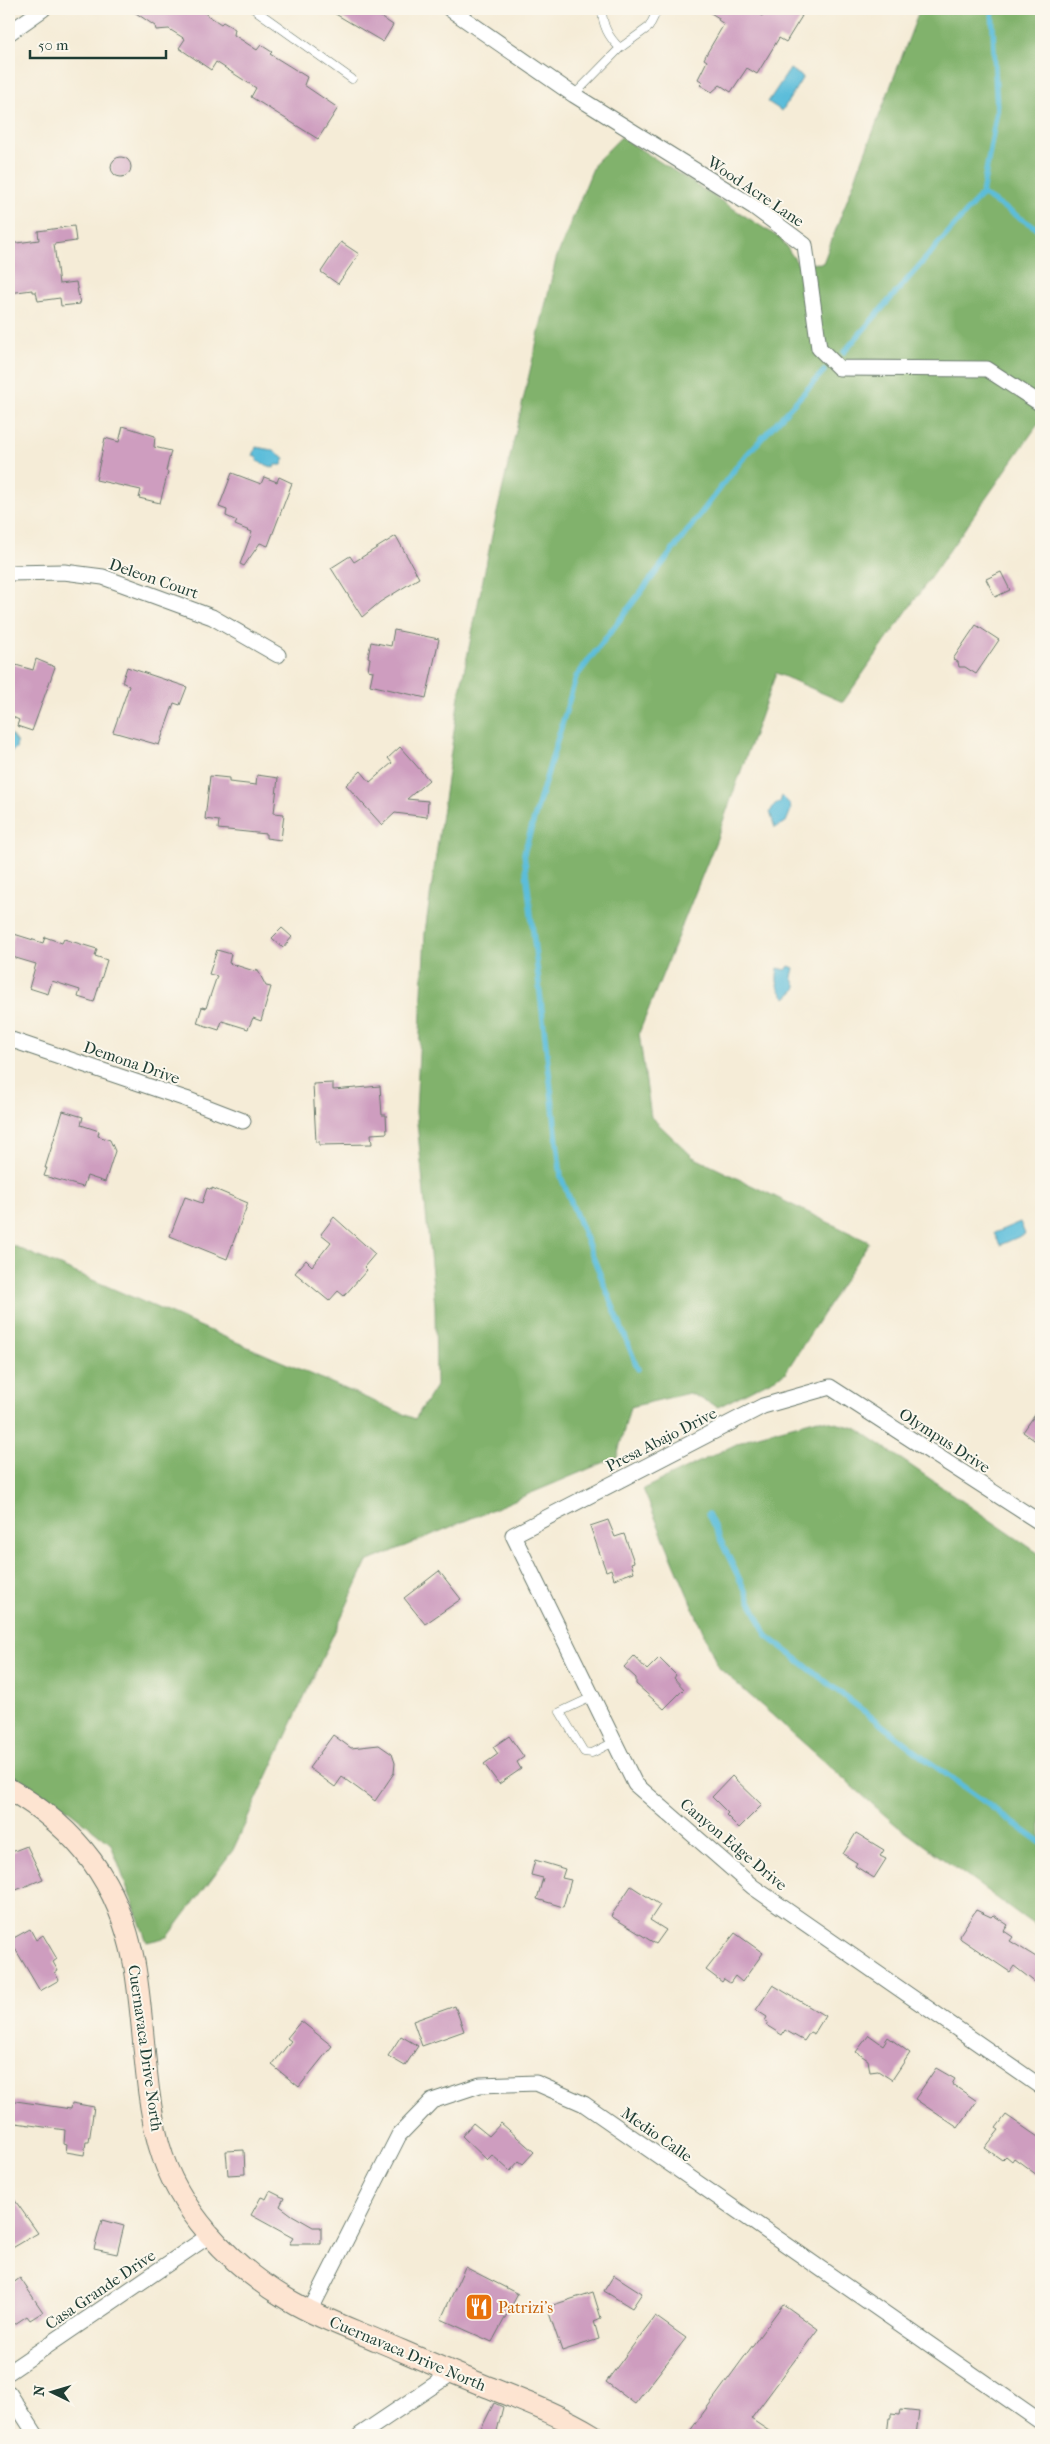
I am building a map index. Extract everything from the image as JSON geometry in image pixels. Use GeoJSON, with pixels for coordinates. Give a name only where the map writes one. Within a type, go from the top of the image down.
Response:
{"type":"FeatureCollection","features":[{"type":"Feature","properties":{"kind":"street"},"geometry":{"type":"LineString","coordinates":[[9,33],[43,9]]}},
{"type":"Feature","properties":{"kind":"street","name":"Wood Acre Lane"},"geometry":{"type":"LineString","coordinates":[[450,9],[574,95],[754,208],[805,245],[819,348],[839,368],[987,370],[1041,404]]}},
{"type":"Feature","properties":{"kind":"street","name":"Deleon Court"},"geometry":{"type":"LineString","coordinates":[[9,573],[64,572],[103,577],[212,617],[278,655]]}},
{"type":"Feature","properties":{"kind":"street","name":"Demona Drive"},"geometry":{"type":"LineString","coordinates":[[9,1039],[186,1099],[243,1121]]}},
{"type":"Feature","properties":{"kind":"street","name":"Olympus Drive"},"geometry":{"type":"LineString","coordinates":[[830,1387],[1041,1523]]}},
{"type":"Feature","properties":{"kind":"street","name":"Presa Abajo Drive"},"geometry":{"type":"LineString","coordinates":[[513,1534],[763,1406],[830,1387]]}},
{"type":"Feature","properties":{"kind":"street","name":"Canyon Edge Drive"},"geometry":{"type":"LineString","coordinates":[[513,1534],[635,1784],[753,1887],[1041,2087]]}},
{"type":"Feature","properties":{"kind":"street","name":"Cuernavaca Drive North"},"geometry":{"type":"LineString","coordinates":[[9,1789],[38,1806],[70,1834],[98,1870],[117,1904],[134,1962],[150,2101],[160,2146],[174,2182],[191,2212],[210,2234],[261,2281],[310,2311],[452,2373],[535,2406],[593,2435]]}},
{"type":"Feature","properties":{"kind":"street","name":"Medio Calle"},"geometry":{"type":"LineString","coordinates":[[310,2311],[399,2135],[432,2101],[480,2085],[536,2084],[584,2104],[1041,2422]]}},
{"type":"Feature","properties":{"kind":"street","name":"Casa Grande Drive"},"geometry":{"type":"LineString","coordinates":[[9,2372],[210,2234]]}},
{"type":"Feature","properties":{"kind":"street"},"geometry":{"type":"LineString","coordinates":[[360,2435],[452,2373]]}},
{"type":"Feature","properties":{"kind":"street"},"geometry":{"type":"LineString","coordinates":[[9,2393],[36,2435]]}},
{"type":"Feature","properties":{"kind":"lane"},"geometry":{"type":"LineString","coordinates":[[254,9],[352,79]]}},
{"type":"Feature","properties":{"kind":"lane"},"geometry":{"type":"LineString","coordinates":[[602,9],[606,31],[612,41],[620,48]]}},
{"type":"Feature","properties":{"kind":"lane"},"geometry":{"type":"LineString","coordinates":[[574,95],[620,48],[649,27],[658,9]]}},
{"type":"Feature","properties":{"kind":"lane"},"geometry":{"type":"LineString","coordinates":[[592,1697],[560,1712],[584,1752],[592,1753],[614,1742]]}},
{"type":"Feature","properties":{"kind":"green space"},"geometry":{"type":"Polygon","coordinates":[[[920,9],[1041,9],[1041,420],[843,702],[776,673],[716,841],[639,1033],[651,1117],[693,1157],[869,1242],[785,1373],[718,1407],[689,1393],[630,1407],[617,1457],[367,1562],[233,1850],[168,1937],[147,1942],[111,1844],[67,1809],[9,1774],[9,1244],[415,1419],[436,1386],[435,1305],[416,1112],[425,932],[459,696],[495,521],[556,259],[595,163],[621,137],[781,239],[798,264],[823,263],[920,9]]]}},
{"type":"Feature","properties":{"kind":"green space"},"geometry":{"type":"Polygon","coordinates":[[[818,1419],[856,1428],[1041,1555],[1041,1930],[896,1825],[718,1667],[643,1489],[751,1437],[818,1419]]]}},
{"type":"Feature","properties":{"kind":"water"},"geometry":{"type":"Polygon","coordinates":[[[790,69],[803,77],[782,111],[768,102],[790,69]]]}},
{"type":"Feature","properties":{"kind":"water"},"geometry":{"type":"Polygon","coordinates":[[[256,447],[272,450],[285,458],[282,465],[275,465],[274,468],[257,461],[258,458],[253,456],[256,447]]]}},
{"type":"Feature","properties":{"kind":"water"},"geometry":{"type":"Polygon","coordinates":[[[9,732],[17,743],[16,748],[12,752],[9,752],[9,732]]]}},
{"type":"Feature","properties":{"kind":"water"},"geometry":{"type":"Polygon","coordinates":[[[782,796],[790,804],[791,810],[786,822],[775,828],[770,812],[775,804],[780,802],[782,796]]]}},
{"type":"Feature","properties":{"kind":"water"},"geometry":{"type":"Polygon","coordinates":[[[789,966],[794,968],[792,977],[797,988],[786,998],[779,988],[777,973],[778,968],[786,970],[789,966]]]}},
{"type":"Feature","properties":{"kind":"water"},"geometry":{"type":"Polygon","coordinates":[[[1020,1222],[1025,1234],[1000,1245],[994,1233],[1020,1222]]]}},
{"type":"Feature","properties":{"kind":"building"},"geometry":{"type":"Polygon","coordinates":[[[130,9],[198,9],[221,24],[223,22],[235,29],[234,35],[257,50],[261,45],[272,52],[270,54],[307,77],[304,85],[338,108],[318,139],[251,97],[256,88],[216,62],[211,70],[179,48],[185,39],[169,29],[156,30],[155,26],[130,9]]]}},
{"type":"Feature","properties":{"kind":"building"},"geometry":{"type":"Polygon","coordinates":[[[327,9],[386,9],[381,17],[393,25],[383,42],[327,9]]]}},
{"type":"Feature","properties":{"kind":"building"},"geometry":{"type":"Polygon","coordinates":[[[704,9],[751,9],[762,16],[766,9],[790,9],[802,16],[786,42],[779,38],[757,74],[747,68],[731,92],[720,85],[712,92],[700,85],[703,82],[698,79],[707,61],[704,59],[724,24],[718,20],[719,18],[704,9]]]}},
{"type":"Feature","properties":{"kind":"building"},"geometry":{"type":"Polygon","coordinates":[[[121,157],[128,160],[131,167],[128,174],[121,177],[114,174],[111,167],[114,160],[121,157]]]}},
{"type":"Feature","properties":{"kind":"building"},"geometry":{"type":"Polygon","coordinates":[[[74,226],[76,241],[54,244],[59,284],[76,282],[80,304],[61,306],[60,298],[38,301],[36,292],[32,292],[32,290],[9,293],[9,244],[39,240],[38,231],[74,226]]]}},
{"type":"Feature","properties":{"kind":"building"},"geometry":{"type":"Polygon","coordinates":[[[341,242],[359,254],[338,284],[321,272],[341,242]]]}},
{"type":"Feature","properties":{"kind":"building"},"geometry":{"type":"Polygon","coordinates":[[[123,426],[155,436],[154,447],[171,451],[160,503],[139,498],[141,490],[96,480],[105,438],[119,442],[123,426]]]}},
{"type":"Feature","properties":{"kind":"building"},"geometry":{"type":"Polygon","coordinates":[[[232,473],[261,484],[264,477],[277,482],[279,477],[292,483],[268,546],[260,543],[244,566],[240,564],[252,532],[235,525],[237,521],[226,516],[227,510],[219,507],[232,473]]]}},
{"type":"Feature","properties":{"kind":"building"},"geometry":{"type":"Polygon","coordinates":[[[396,536],[419,578],[380,602],[362,617],[331,568],[350,556],[354,562],[396,536]]]}},
{"type":"Feature","properties":{"kind":"building"},"geometry":{"type":"Polygon","coordinates":[[[1001,572],[1010,590],[995,597],[986,579],[1001,572]]]}},
{"type":"Feature","properties":{"kind":"building"},"geometry":{"type":"Polygon","coordinates":[[[976,625],[999,640],[976,674],[965,667],[959,667],[958,662],[953,659],[976,625]]]}},
{"type":"Feature","properties":{"kind":"building"},"geometry":{"type":"Polygon","coordinates":[[[394,630],[439,639],[426,698],[370,685],[373,671],[368,670],[371,642],[391,646],[394,630]]]}},
{"type":"Feature","properties":{"kind":"building"},"geometry":{"type":"Polygon","coordinates":[[[36,659],[55,667],[32,731],[17,726],[19,720],[9,715],[9,663],[33,670],[36,659]]]}},
{"type":"Feature","properties":{"kind":"building"},"geometry":{"type":"Polygon","coordinates":[[[127,667],[187,687],[180,705],[174,703],[159,745],[113,732],[129,686],[122,682],[127,667]]]}},
{"type":"Feature","properties":{"kind":"building"},"geometry":{"type":"Polygon","coordinates":[[[400,747],[429,780],[407,799],[428,801],[427,817],[395,813],[382,825],[346,785],[361,771],[370,782],[392,763],[388,758],[400,747]]]}},
{"type":"Feature","properties":{"kind":"building"},"geometry":{"type":"Polygon","coordinates":[[[257,775],[278,778],[274,813],[284,814],[281,840],[266,838],[266,834],[218,829],[219,821],[205,819],[210,776],[229,778],[229,782],[256,785],[257,775]]]}},
{"type":"Feature","properties":{"kind":"building"},"geometry":{"type":"Polygon","coordinates":[[[282,928],[292,937],[283,948],[272,938],[282,928]]]}},
{"type":"Feature","properties":{"kind":"building"},"geometry":{"type":"Polygon","coordinates":[[[14,934],[43,943],[45,937],[62,943],[64,939],[97,949],[95,956],[107,960],[94,1002],[78,997],[80,990],[52,981],[48,994],[29,988],[36,964],[9,956],[14,934]]]}},
{"type":"Feature","properties":{"kind":"building"},"geometry":{"type":"Polygon","coordinates":[[[217,950],[231,954],[229,963],[254,971],[257,969],[266,986],[271,987],[261,1021],[253,1018],[248,1029],[222,1021],[219,1030],[197,1023],[202,1007],[206,1008],[217,976],[209,974],[217,950]]]}},
{"type":"Feature","properties":{"kind":"building"},"geometry":{"type":"Polygon","coordinates":[[[333,1083],[333,1090],[380,1086],[382,1115],[386,1115],[387,1133],[371,1134],[372,1144],[319,1145],[319,1141],[316,1142],[313,1084],[333,1083]]]}},
{"type":"Feature","properties":{"kind":"building"},"geometry":{"type":"Polygon","coordinates":[[[63,1111],[83,1117],[81,1125],[99,1131],[98,1136],[110,1140],[115,1151],[105,1182],[87,1176],[83,1187],[44,1176],[63,1111]]]}},
{"type":"Feature","properties":{"kind":"building"},"geometry":{"type":"Polygon","coordinates":[[[207,1188],[212,1190],[212,1188],[248,1203],[227,1259],[170,1236],[185,1197],[202,1203],[207,1188]]]}},
{"type":"Feature","properties":{"kind":"building"},"geometry":{"type":"Polygon","coordinates":[[[334,1217],[375,1254],[364,1267],[367,1270],[344,1296],[338,1291],[329,1301],[295,1273],[306,1260],[312,1266],[331,1242],[321,1234],[334,1217]]]}},
{"type":"Feature","properties":{"kind":"building"},"geometry":{"type":"Polygon","coordinates":[[[1041,1406],[1041,1445],[1023,1432],[1041,1406]]]}},
{"type":"Feature","properties":{"kind":"building"},"geometry":{"type":"Polygon","coordinates":[[[608,1520],[615,1537],[624,1534],[634,1562],[631,1563],[634,1572],[614,1579],[611,1569],[606,1571],[590,1526],[608,1520]]]}},
{"type":"Feature","properties":{"kind":"building"},"geometry":{"type":"Polygon","coordinates":[[[439,1571],[461,1599],[425,1624],[404,1598],[439,1571]]]}},
{"type":"Feature","properties":{"kind":"building"},"geometry":{"type":"Polygon","coordinates":[[[634,1656],[647,1670],[659,1658],[676,1675],[674,1678],[684,1689],[664,1709],[636,1684],[636,1678],[624,1667],[634,1656]]]}},
{"type":"Feature","properties":{"kind":"building"},"geometry":{"type":"Polygon","coordinates":[[[333,1735],[351,1748],[379,1745],[392,1754],[395,1763],[394,1773],[375,1801],[342,1777],[335,1787],[309,1768],[333,1735]]]}},
{"type":"Feature","properties":{"kind":"building"},"geometry":{"type":"Polygon","coordinates":[[[509,1736],[524,1757],[517,1762],[521,1769],[499,1784],[484,1764],[498,1754],[493,1747],[509,1736]]]}},
{"type":"Feature","properties":{"kind":"building"},"geometry":{"type":"Polygon","coordinates":[[[732,1776],[762,1805],[739,1828],[726,1815],[728,1813],[712,1797],[732,1776]]]}},
{"type":"Feature","properties":{"kind":"building"},"geometry":{"type":"Polygon","coordinates":[[[856,1833],[884,1850],[880,1856],[886,1859],[874,1878],[855,1866],[857,1863],[843,1854],[856,1833]]]}},
{"type":"Feature","properties":{"kind":"building"},"geometry":{"type":"Polygon","coordinates":[[[27,1846],[43,1879],[9,1893],[9,1853],[27,1846]]]}},
{"type":"Feature","properties":{"kind":"building"},"geometry":{"type":"Polygon","coordinates":[[[535,1860],[565,1869],[562,1878],[571,1880],[563,1907],[537,1899],[543,1878],[531,1875],[535,1860]]]}},
{"type":"Feature","properties":{"kind":"building"},"geometry":{"type":"Polygon","coordinates":[[[631,1886],[660,1905],[650,1920],[666,1930],[656,1944],[611,1916],[631,1886]]]}},
{"type":"Feature","properties":{"kind":"building"},"geometry":{"type":"Polygon","coordinates":[[[976,1910],[991,1917],[993,1915],[1008,1925],[1004,1931],[1013,1937],[1010,1941],[1041,1960],[1041,1987],[1014,1966],[1010,1972],[961,1939],[959,1936],[976,1910]]]}},
{"type":"Feature","properties":{"kind":"building"},"geometry":{"type":"Polygon","coordinates":[[[30,1929],[36,1940],[43,1935],[57,1959],[53,1962],[58,1971],[55,1973],[59,1980],[40,1991],[10,1940],[30,1929]]]}},
{"type":"Feature","properties":{"kind":"building"},"geometry":{"type":"Polygon","coordinates":[[[735,1933],[763,1953],[742,1982],[735,1976],[730,1983],[724,1979],[722,1982],[706,1970],[735,1933]]]}},
{"type":"Feature","properties":{"kind":"building"},"geometry":{"type":"Polygon","coordinates":[[[773,1985],[825,2016],[814,2034],[810,2032],[804,2041],[785,2030],[782,2035],[766,2025],[768,2022],[765,2021],[767,2017],[756,2010],[773,1985]]]}},
{"type":"Feature","properties":{"kind":"building"},"geometry":{"type":"Polygon","coordinates":[[[455,2006],[464,2031],[422,2046],[413,2021],[455,2006]]]}},
{"type":"Feature","properties":{"kind":"building"},"geometry":{"type":"Polygon","coordinates":[[[301,2021],[332,2046],[299,2087],[272,2065],[291,2041],[287,2038],[301,2021]]]}},
{"type":"Feature","properties":{"kind":"building"},"geometry":{"type":"Polygon","coordinates":[[[869,2035],[883,2045],[888,2037],[910,2053],[892,2080],[878,2071],[870,2072],[868,2060],[856,2052],[869,2035]]]}},
{"type":"Feature","properties":{"kind":"building"},"geometry":{"type":"Polygon","coordinates":[[[401,2036],[418,2046],[405,2066],[388,2056],[401,2036]]]}},
{"type":"Feature","properties":{"kind":"building"},"geometry":{"type":"Polygon","coordinates":[[[936,2068],[955,2079],[952,2084],[977,2101],[958,2128],[915,2099],[936,2068]]]}},
{"type":"Feature","properties":{"kind":"building"},"geometry":{"type":"Polygon","coordinates":[[[9,2100],[71,2109],[72,2103],[94,2107],[89,2142],[86,2142],[84,2155],[66,2152],[67,2145],[64,2144],[65,2130],[9,2122],[9,2100]]]}},
{"type":"Feature","properties":{"kind":"building"},"geometry":{"type":"Polygon","coordinates":[[[1006,2115],[1041,2139],[1041,2178],[1014,2158],[1012,2161],[1006,2156],[1002,2160],[985,2148],[999,2130],[996,2128],[1006,2115]]]}},
{"type":"Feature","properties":{"kind":"building"},"geometry":{"type":"Polygon","coordinates":[[[473,2123],[489,2136],[501,2123],[534,2152],[523,2164],[519,2161],[510,2171],[492,2155],[487,2160],[462,2136],[473,2123]]]}},
{"type":"Feature","properties":{"kind":"building"},"geometry":{"type":"Polygon","coordinates":[[[244,2150],[245,2174],[228,2175],[226,2151],[244,2150]]]}},
{"type":"Feature","properties":{"kind":"building"},"geometry":{"type":"Polygon","coordinates":[[[270,2191],[284,2198],[280,2206],[292,2215],[313,2227],[321,2227],[321,2244],[289,2244],[293,2238],[251,2215],[261,2197],[266,2199],[270,2191]]]}},
{"type":"Feature","properties":{"kind":"building"},"geometry":{"type":"Polygon","coordinates":[[[9,2192],[38,2233],[9,2250],[9,2192]]]}},
{"type":"Feature","properties":{"kind":"building"},"geometry":{"type":"Polygon","coordinates":[[[102,2220],[124,2226],[117,2254],[94,2249],[102,2220]]]}},
{"type":"Feature","properties":{"kind":"building","name":"Patrizi's"},"geometry":{"type":"Polygon","coordinates":[[[465,2267],[518,2294],[492,2342],[441,2319],[465,2267]]]}},
{"type":"Feature","properties":{"kind":"building"},"geometry":{"type":"Polygon","coordinates":[[[614,2275],[642,2293],[632,2308],[604,2291],[614,2275]]]}},
{"type":"Feature","properties":{"kind":"building"},"geometry":{"type":"Polygon","coordinates":[[[20,2278],[43,2312],[30,2320],[27,2316],[9,2328],[9,2286],[20,2278]]]}},
{"type":"Feature","properties":{"kind":"building"},"geometry":{"type":"Polygon","coordinates":[[[593,2292],[601,2318],[594,2321],[599,2339],[562,2351],[547,2307],[593,2292]]]}},
{"type":"Feature","properties":{"kind":"building"},"geometry":{"type":"Polygon","coordinates":[[[783,2304],[818,2329],[751,2419],[775,2435],[687,2435],[783,2304]]]}},
{"type":"Feature","properties":{"kind":"building"},"geometry":{"type":"Polygon","coordinates":[[[655,2316],[686,2338],[635,2404],[606,2382],[655,2316]]]}},
{"type":"Feature","properties":{"kind":"building"},"geometry":{"type":"Polygon","coordinates":[[[494,2403],[503,2407],[496,2435],[478,2435],[494,2403]]]}},
{"type":"Feature","properties":{"kind":"building"},"geometry":{"type":"Polygon","coordinates":[[[901,2410],[919,2412],[916,2435],[887,2435],[891,2414],[900,2415],[901,2410]]]}},
{"type":"Feature","properties":{"kind":"waterway"},"geometry":{"type":"LineString","coordinates":[[844,352],[982,194],[997,111],[992,9]]}},
{"type":"Feature","properties":{"kind":"waterway"},"geometry":{"type":"LineString","coordinates":[[982,194],[1041,231]]}},
{"type":"Feature","properties":{"kind":"waterway"},"geometry":{"type":"LineString","coordinates":[[638,1369],[561,1177],[524,853],[576,677],[741,461],[824,371]]}},
{"type":"Feature","properties":{"kind":"waterway"},"geometry":{"type":"LineString","coordinates":[[708,1514],[767,1636],[928,1761],[1041,1843]]}},
{"type":"Feature","properties":{"kind":"place","name":"Patrizi's"},"geometry":{"type":"Point","coordinates":[479,2307]}}]}
